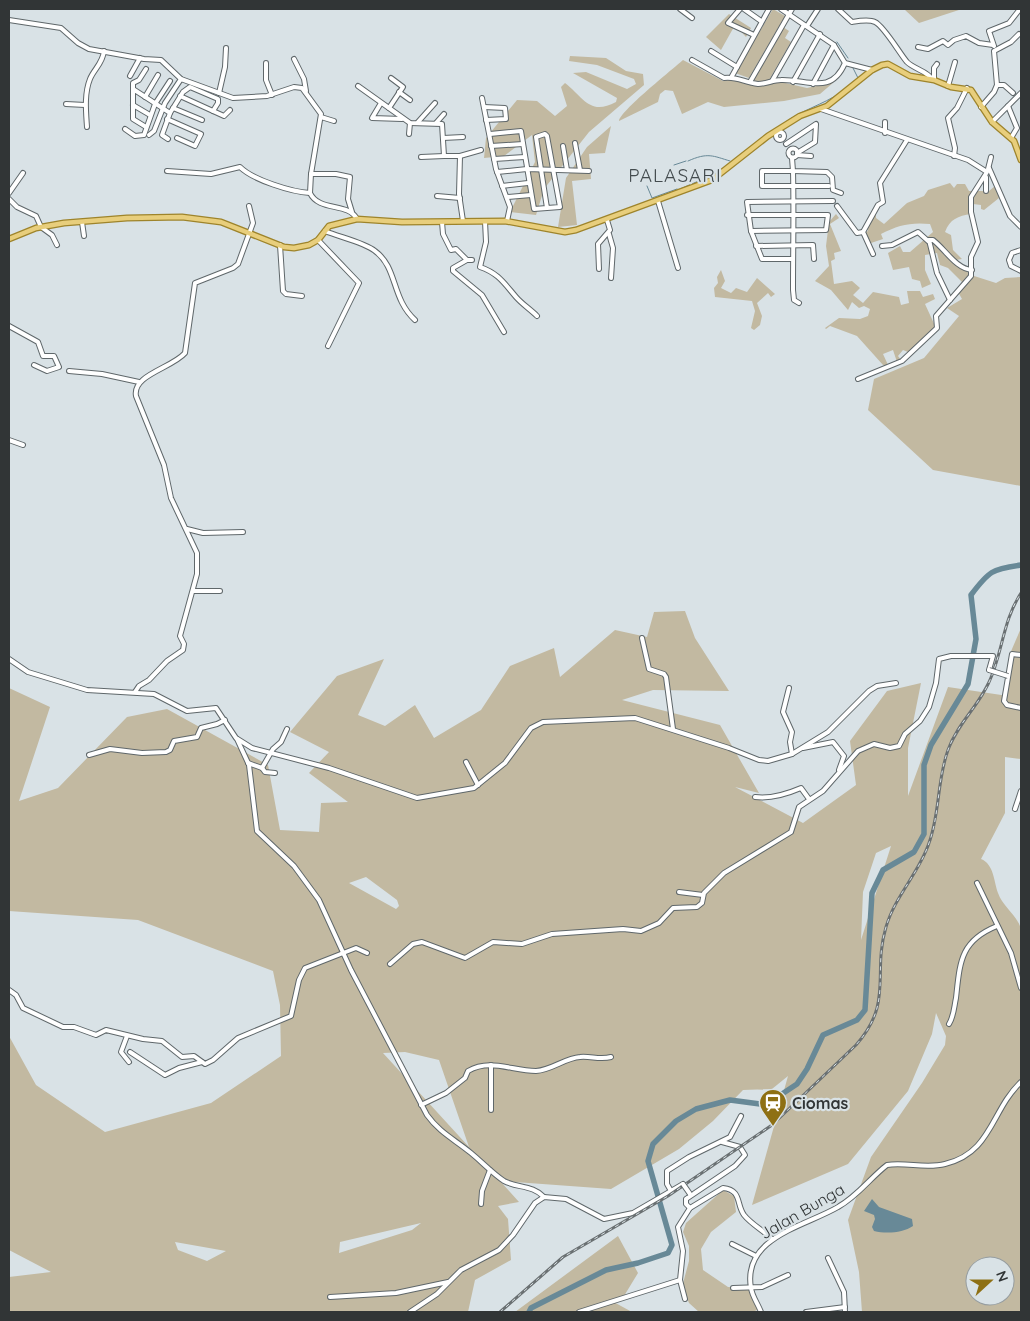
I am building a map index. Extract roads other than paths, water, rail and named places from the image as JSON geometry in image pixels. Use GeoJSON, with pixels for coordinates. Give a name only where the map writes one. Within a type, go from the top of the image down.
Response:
{"type":"FeatureCollection","features":[{"type":"Feature","properties":{"kind":"main road"},"geometry":{"type":"LineString","coordinates":[[9,239],[42,226],[182,217],[221,222],[280,245],[302,247],[318,240],[334,224],[358,219],[442,222],[506,221],[564,232],[607,220],[712,180],[734,164],[749,149],[800,116],[831,103],[872,70],[888,64],[910,76],[933,80],[948,86],[967,88],[973,93],[992,122],[1011,138],[1021,160]]}},
{"type":"Feature","properties":{"kind":"street"},"geometry":{"type":"LineString","coordinates":[[680,9],[692,18]]}},
{"type":"Feature","properties":{"kind":"street"},"geometry":{"type":"LineString","coordinates":[[740,9],[728,23],[754,35]]}},
{"type":"Feature","properties":{"kind":"street"},"geometry":{"type":"LineString","coordinates":[[744,9],[762,22]]}},
{"type":"Feature","properties":{"kind":"street"},"geometry":{"type":"LineString","coordinates":[[732,76],[769,9]]}},
{"type":"Feature","properties":{"kind":"street"},"geometry":{"type":"LineString","coordinates":[[781,9],[834,44],[845,63],[872,70]]}},
{"type":"Feature","properties":{"kind":"street"},"geometry":{"type":"LineString","coordinates":[[750,82],[792,9]]}},
{"type":"Feature","properties":{"kind":"street"},"geometry":{"type":"LineString","coordinates":[[771,81],[818,9]]}},
{"type":"Feature","properties":{"kind":"street"},"geometry":{"type":"LineString","coordinates":[[838,9],[852,22],[877,22],[900,49],[907,62],[930,75],[933,80]]}},
{"type":"Feature","properties":{"kind":"street"},"geometry":{"type":"LineString","coordinates":[[996,50],[989,31],[1008,23],[1020,10]]}},
{"type":"Feature","properties":{"kind":"street"},"geometry":{"type":"LineString","coordinates":[[9,20],[61,28],[81,46],[164,61],[181,79],[238,99],[272,95],[297,87],[306,91]]}},
{"type":"Feature","properties":{"kind":"street"},"geometry":{"type":"LineString","coordinates":[[793,82],[820,34]]}},
{"type":"Feature","properties":{"kind":"street"},"geometry":{"type":"LineString","coordinates":[[981,107],[994,92],[997,85],[993,53],[1011,42],[1019,34]]}},
{"type":"Feature","properties":{"kind":"street"},"geometry":{"type":"LineString","coordinates":[[918,47],[934,48],[943,41],[948,45],[954,40],[966,36],[979,43],[993,45]]}},
{"type":"Feature","properties":{"kind":"street"},"geometry":{"type":"LineString","coordinates":[[813,84],[834,44]]}},
{"type":"Feature","properties":{"kind":"street"},"geometry":{"type":"LineString","coordinates":[[219,93],[225,67],[226,48]]}},
{"type":"Feature","properties":{"kind":"street"},"geometry":{"type":"LineString","coordinates":[[87,127],[85,105],[90,79],[102,60],[104,51]]}},
{"type":"Feature","properties":{"kind":"street"},"geometry":{"type":"LineString","coordinates":[[711,51],[737,68]]}},
{"type":"Feature","properties":{"kind":"street"},"geometry":{"type":"LineString","coordinates":[[130,76],[140,58]]}},
{"type":"Feature","properties":{"kind":"street"},"geometry":{"type":"LineString","coordinates":[[294,59],[304,78],[310,100],[320,110],[321,117],[310,174],[310,193],[318,202],[352,212]]}},
{"type":"Feature","properties":{"kind":"street"},"geometry":{"type":"LineString","coordinates":[[692,60],[724,78],[732,76],[757,84],[771,81],[813,84],[835,78],[845,63]]}},
{"type":"Feature","properties":{"kind":"street"},"geometry":{"type":"LineString","coordinates":[[948,86],[955,62]]}},
{"type":"Feature","properties":{"kind":"street"},"geometry":{"type":"LineString","coordinates":[[266,63],[266,80],[272,95]]}},
{"type":"Feature","properties":{"kind":"street"},"geometry":{"type":"LineString","coordinates":[[933,80],[934,68],[937,64]]}},
{"type":"Feature","properties":{"kind":"street"},"geometry":{"type":"LineString","coordinates":[[146,69],[139,80],[133,83],[134,120],[146,127]]}},
{"type":"Feature","properties":{"kind":"street"},"geometry":{"type":"LineString","coordinates":[[145,97],[158,75]]}},
{"type":"Feature","properties":{"kind":"street"},"geometry":{"type":"LineString","coordinates":[[389,108],[403,87],[391,78]]}},
{"type":"Feature","properties":{"kind":"street"},"geometry":{"type":"LineString","coordinates":[[149,135],[154,131],[163,108],[181,79]]}},
{"type":"Feature","properties":{"kind":"street"},"geometry":{"type":"LineString","coordinates":[[125,130],[135,136],[144,135],[155,104],[170,81]]}},
{"type":"Feature","properties":{"kind":"street"},"geometry":{"type":"LineString","coordinates":[[997,85],[1004,85],[1013,93]]}},
{"type":"Feature","properties":{"kind":"street"},"geometry":{"type":"LineString","coordinates":[[358,86],[410,123],[442,124],[444,156]]}},
{"type":"Feature","properties":{"kind":"street"},"geometry":{"type":"LineString","coordinates":[[168,139],[162,135],[167,119],[180,96],[190,87],[218,99],[218,103],[213,111]]}},
{"type":"Feature","properties":{"kind":"street"},"geometry":{"type":"LineString","coordinates":[[954,156],[955,148],[948,118],[958,108],[967,88]]}},
{"type":"Feature","properties":{"kind":"street"},"geometry":{"type":"LineString","coordinates":[[133,89],[170,113]]}},
{"type":"Feature","properties":{"kind":"street"},"geometry":{"type":"LineString","coordinates":[[400,92],[410,100]]}},
{"type":"Feature","properties":{"kind":"street"},"geometry":{"type":"LineString","coordinates":[[992,122],[1021,94]]}},
{"type":"Feature","properties":{"kind":"street"},"geometry":{"type":"LineString","coordinates":[[180,96],[224,116],[230,110]]}},
{"type":"Feature","properties":{"kind":"street"},"geometry":{"type":"LineString","coordinates":[[482,98],[497,172],[510,207],[506,221]]}},
{"type":"Feature","properties":{"kind":"street"},"geometry":{"type":"LineString","coordinates":[[380,103],[372,118],[403,119]]}},
{"type":"Feature","properties":{"kind":"street"},"geometry":{"type":"LineString","coordinates":[[417,122],[435,103]]}},
{"type":"Feature","properties":{"kind":"street"},"geometry":{"type":"LineString","coordinates":[[66,104],[85,105]]}},
{"type":"Feature","properties":{"kind":"street"},"geometry":{"type":"LineString","coordinates":[[133,105],[150,115]]}},
{"type":"Feature","properties":{"kind":"street"},"geometry":{"type":"LineString","coordinates":[[1008,106],[1017,128],[1011,138]]}},
{"type":"Feature","properties":{"kind":"street"},"geometry":{"type":"LineString","coordinates":[[484,107],[505,108],[506,119]]}},
{"type":"Feature","properties":{"kind":"street"},"geometry":{"type":"LineString","coordinates":[[174,108],[202,120]]}},
{"type":"Feature","properties":{"kind":"street"},"geometry":{"type":"LineString","coordinates":[[821,108],[885,133],[988,169],[1010,216],[1021,227]]}},
{"type":"Feature","properties":{"kind":"street"},"geometry":{"type":"LineString","coordinates":[[436,123],[444,114]]}},
{"type":"Feature","properties":{"kind":"street"},"geometry":{"type":"LineString","coordinates":[[321,117],[334,121]]}},
{"type":"Feature","properties":{"kind":"street"},"geometry":{"type":"LineString","coordinates":[[167,119],[201,134],[196,146],[177,138]]}},
{"type":"Feature","properties":{"kind":"street"},"geometry":{"type":"LineString","coordinates":[[486,120],[512,119]]}},
{"type":"Feature","properties":{"kind":"street"},"geometry":{"type":"LineString","coordinates":[[885,122],[885,133]]}},
{"type":"Feature","properties":{"kind":"street"},"geometry":{"type":"LineString","coordinates":[[409,134],[410,123]]}},
{"type":"Feature","properties":{"kind":"street"},"geometry":{"type":"LineString","coordinates":[[786,144],[816,124],[815,142],[795,156]]}},
{"type":"Feature","properties":{"kind":"street"},"geometry":{"type":"LineString","coordinates":[[490,134],[521,130],[528,183],[534,209],[547,208],[560,207],[549,141],[545,134],[536,138],[547,208]]}},
{"type":"Feature","properties":{"kind":"street"},"geometry":{"type":"LineString","coordinates":[[896,136],[898,130]]}},
{"type":"Feature","properties":{"kind":"street"},"geometry":{"type":"LineString","coordinates":[[778,132],[777,138],[782,139],[790,149],[795,149],[793,171],[794,300],[799,303]]}},
{"type":"Feature","properties":{"kind":"street"},"geometry":{"type":"LineString","coordinates":[[443,138],[463,137]]}},
{"type":"Feature","properties":{"kind":"street"},"geometry":{"type":"LineString","coordinates":[[863,232],[878,205],[883,202],[880,183],[907,140]]}},
{"type":"Feature","properties":{"kind":"street"},"geometry":{"type":"LineString","coordinates":[[575,143],[580,170]]}},
{"type":"Feature","properties":{"kind":"street"},"geometry":{"type":"LineString","coordinates":[[491,146],[523,144]]}},
{"type":"Feature","properties":{"kind":"street"},"geometry":{"type":"LineString","coordinates":[[563,146],[567,170]]}},
{"type":"Feature","properties":{"kind":"street"},"geometry":{"type":"LineString","coordinates":[[452,149],[452,156]]}},
{"type":"Feature","properties":{"kind":"street"},"geometry":{"type":"LineString","coordinates":[[790,149],[788,154],[811,156]]}},
{"type":"Feature","properties":{"kind":"street"},"geometry":{"type":"LineString","coordinates":[[420,157],[460,156],[481,150]]}},
{"type":"Feature","properties":{"kind":"street"},"geometry":{"type":"LineString","coordinates":[[460,156],[460,198],[463,221]]}},
{"type":"Feature","properties":{"kind":"street"},"geometry":{"type":"LineString","coordinates":[[494,159],[525,157]]}},
{"type":"Feature","properties":{"kind":"street"},"geometry":{"type":"LineString","coordinates":[[986,191],[986,177],[991,157]]}},
{"type":"Feature","properties":{"kind":"street"},"geometry":{"type":"LineString","coordinates":[[167,171],[210,174],[240,167],[257,178],[295,192],[310,193]]}},
{"type":"Feature","properties":{"kind":"street"},"geometry":{"type":"LineString","coordinates":[[497,172],[527,169],[589,171]]}},
{"type":"Feature","properties":{"kind":"street"},"geometry":{"type":"LineString","coordinates":[[828,186],[762,186],[762,171],[827,172],[832,177],[833,190],[840,193]]}},
{"type":"Feature","properties":{"kind":"street"},"geometry":{"type":"LineString","coordinates":[[9,193],[23,174]]}},
{"type":"Feature","properties":{"kind":"street"},"geometry":{"type":"LineString","coordinates":[[310,174],[336,174],[350,177],[348,199],[352,212],[358,219]]}},
{"type":"Feature","properties":{"kind":"street"},"geometry":{"type":"LineString","coordinates":[[858,378],[902,361],[937,328],[936,316],[966,283],[972,270],[971,257],[978,242],[970,203],[973,193],[986,177]]}},
{"type":"Feature","properties":{"kind":"street"},"geometry":{"type":"LineString","coordinates":[[502,186],[528,183]]}},
{"type":"Feature","properties":{"kind":"street"},"geometry":{"type":"LineString","coordinates":[[507,197],[531,195]]}},
{"type":"Feature","properties":{"kind":"street"},"geometry":{"type":"LineString","coordinates":[[437,196],[460,198]]}},
{"type":"Feature","properties":{"kind":"street"},"geometry":{"type":"LineString","coordinates":[[9,199],[17,207],[36,216],[42,226],[52,235],[57,245]]}},
{"type":"Feature","properties":{"kind":"street"},"geometry":{"type":"LineString","coordinates":[[658,201],[678,268]]}},
{"type":"Feature","properties":{"kind":"street"},"geometry":{"type":"LineString","coordinates":[[793,260],[762,259],[747,216],[748,201],[833,201]]}},
{"type":"Feature","properties":{"kind":"street"},"geometry":{"type":"LineString","coordinates":[[69,371],[102,374],[139,382],[168,367],[185,353],[195,283],[236,266],[253,223],[249,206]]}},
{"type":"Feature","properties":{"kind":"street"},"geometry":{"type":"LineString","coordinates":[[837,206],[857,233],[863,232]]}},
{"type":"Feature","properties":{"kind":"street"},"geometry":{"type":"LineString","coordinates":[[747,216],[828,215],[826,230],[751,231]]}},
{"type":"Feature","properties":{"kind":"street"},"geometry":{"type":"LineString","coordinates":[[607,220],[613,248],[611,278]]}},
{"type":"Feature","properties":{"kind":"street"},"geometry":{"type":"LineString","coordinates":[[485,221],[486,242],[480,267],[494,272],[505,281],[516,298],[537,316]]}},
{"type":"Feature","properties":{"kind":"street"},"geometry":{"type":"LineString","coordinates":[[82,222],[84,236]]}},
{"type":"Feature","properties":{"kind":"street"},"geometry":{"type":"LineString","coordinates":[[442,222],[442,234],[451,250],[456,248],[467,260]]}},
{"type":"Feature","properties":{"kind":"street"},"geometry":{"type":"LineString","coordinates":[[325,231],[368,247],[381,256],[388,266],[402,306],[415,320]]}},
{"type":"Feature","properties":{"kind":"street"},"geometry":{"type":"LineString","coordinates":[[863,232],[873,254]]}},
{"type":"Feature","properties":{"kind":"street"},"geometry":{"type":"LineString","coordinates":[[882,246],[892,244],[918,232],[928,241],[938,276],[950,300]]}},
{"type":"Feature","properties":{"kind":"street"},"geometry":{"type":"LineString","coordinates":[[599,268],[597,258],[598,244],[609,234]]}},
{"type":"Feature","properties":{"kind":"street"},"geometry":{"type":"LineString","coordinates":[[318,240],[359,283],[328,346]]}},
{"type":"Feature","properties":{"kind":"street"},"geometry":{"type":"LineString","coordinates":[[928,241],[934,240],[942,246],[957,264],[972,270]]}},
{"type":"Feature","properties":{"kind":"street"},"geometry":{"type":"LineString","coordinates":[[280,245],[283,291],[286,294],[302,296]]}},
{"type":"Feature","properties":{"kind":"street"},"geometry":{"type":"LineString","coordinates":[[756,246],[813,245],[814,259]]}},
{"type":"Feature","properties":{"kind":"street"},"geometry":{"type":"LineString","coordinates":[[1021,250],[1012,253],[1009,260],[1010,266],[1021,271]]}},
{"type":"Feature","properties":{"kind":"street"},"geometry":{"type":"LineString","coordinates":[[472,260],[467,260],[453,268],[453,271],[482,295],[504,332]]}},
{"type":"Feature","properties":{"kind":"street"},"geometry":{"type":"LineString","coordinates":[[9,326],[38,342],[43,356],[54,356],[59,367],[47,371],[34,365]]}},
{"type":"Feature","properties":{"kind":"street"},"geometry":{"type":"LineString","coordinates":[[136,692],[139,686],[149,680],[167,661],[183,650],[184,646],[180,636],[198,574],[196,547],[171,498],[164,465],[136,396],[139,382]]}},
{"type":"Feature","properties":{"kind":"street"},"geometry":{"type":"LineString","coordinates":[[9,440],[23,445]]}},
{"type":"Feature","properties":{"kind":"street"},"geometry":{"type":"LineString","coordinates":[[187,529],[203,533],[243,532]]}},
{"type":"Feature","properties":{"kind":"street"},"geometry":{"type":"LineString","coordinates":[[193,592],[220,591]]}},
{"type":"Feature","properties":{"kind":"street"},"geometry":{"type":"LineString","coordinates":[[642,638],[648,669],[664,674],[666,678],[673,729]]}},
{"type":"Feature","properties":{"kind":"street"},"geometry":{"type":"LineString","coordinates":[[1021,655],[1012,654],[1004,702],[1007,705],[1021,708]]}},
{"type":"Feature","properties":{"kind":"street"},"geometry":{"type":"LineString","coordinates":[[390,964],[413,944],[422,942],[465,958],[493,942],[522,944],[552,934],[624,929],[641,931],[658,923],[673,908],[697,907],[702,903],[703,895],[724,873],[790,832],[798,807],[823,791],[838,772],[861,749],[874,744],[890,748],[900,746],[905,734],[920,721],[929,706],[936,683],[939,659],[951,656],[993,656],[989,670],[1008,676]]}},
{"type":"Feature","properties":{"kind":"street"},"geometry":{"type":"LineString","coordinates":[[9,659],[28,672],[87,690],[136,692],[156,695],[182,710],[216,708],[236,738],[248,762],[257,831],[288,859],[313,889],[421,1106],[439,1131],[468,1150],[506,1182],[533,1190],[544,1197],[566,1200],[604,1219],[614,1215],[631,1214],[683,1184],[690,1194],[684,1196],[686,1204],[690,1208]]}},
{"type":"Feature","properties":{"kind":"street"},"geometry":{"type":"LineString","coordinates":[[236,738],[252,748],[271,755],[328,768],[417,798],[470,789],[478,785],[505,763],[531,728],[543,722],[636,718],[763,761],[792,754],[835,728],[877,686],[896,682]]}},
{"type":"Feature","properties":{"kind":"street"},"geometry":{"type":"LineString","coordinates":[[788,688],[783,712],[792,732],[790,742],[792,754]]}},
{"type":"Feature","properties":{"kind":"street"},"geometry":{"type":"LineString","coordinates":[[89,755],[110,749],[142,753],[166,752],[170,750],[174,741],[198,737],[201,728],[225,720]]}},
{"type":"Feature","properties":{"kind":"street"},"geometry":{"type":"LineString","coordinates":[[262,768],[282,740],[287,729]]}},
{"type":"Feature","properties":{"kind":"street"},"geometry":{"type":"LineString","coordinates":[[801,749],[833,742],[844,756],[838,772]]}},
{"type":"Feature","properties":{"kind":"street"},"geometry":{"type":"LineString","coordinates":[[248,762],[262,768],[265,772],[275,773]]}},
{"type":"Feature","properties":{"kind":"street"},"geometry":{"type":"LineString","coordinates":[[466,762],[478,785]]}},
{"type":"Feature","properties":{"kind":"street"},"geometry":{"type":"LineString","coordinates":[[755,797],[767,798],[775,794],[794,792],[801,788],[809,799]]}},
{"type":"Feature","properties":{"kind":"street"},"geometry":{"type":"LineString","coordinates":[[1015,809],[1021,791]]}},
{"type":"Feature","properties":{"kind":"street"},"geometry":{"type":"LineString","coordinates":[[977,883],[1011,953],[1021,988]]}},
{"type":"Feature","properties":{"kind":"street"},"geometry":{"type":"LineString","coordinates":[[679,892],[703,895]]}},
{"type":"Feature","properties":{"kind":"street"},"geometry":{"type":"LineString","coordinates":[[949,1024],[954,1015],[960,966],[966,950],[976,936],[997,926]]}},
{"type":"Feature","properties":{"kind":"street"},"geometry":{"type":"LineString","coordinates":[[130,1052],[165,1075],[179,1068],[202,1062],[210,1062],[240,1037],[291,1016],[298,985],[304,970],[311,965],[356,948],[367,953]]}},
{"type":"Feature","properties":{"kind":"street"},"geometry":{"type":"LineString","coordinates":[[9,990],[16,995],[23,1008],[63,1027],[74,1026],[96,1035],[106,1030],[127,1036],[165,1042],[182,1057],[192,1056],[202,1062]]}},
{"type":"Feature","properties":{"kind":"street"},"geometry":{"type":"LineString","coordinates":[[127,1036],[121,1052],[129,1062]]}},
{"type":"Feature","properties":{"kind":"street"},"geometry":{"type":"LineString","coordinates":[[421,1106],[446,1093],[465,1078],[468,1071],[484,1064],[538,1070],[556,1066],[578,1057],[598,1059],[611,1057]]}},
{"type":"Feature","properties":{"kind":"street"},"geometry":{"type":"LineString","coordinates":[[491,1065],[491,1110]]}},
{"type":"Feature","properties":{"kind":"street","name":"Jalan Bunga"},"geometry":{"type":"LineString","coordinates":[[761,1312],[751,1288],[750,1272],[756,1256],[772,1239],[849,1201],[887,1165],[940,1165],[964,1157],[983,1141],[1009,1097],[1021,1082]]}},
{"type":"Feature","properties":{"kind":"street"},"geometry":{"type":"LineString","coordinates":[[670,1192],[667,1184],[667,1171],[730,1137],[741,1116]]}},
{"type":"Feature","properties":{"kind":"street"},"geometry":{"type":"LineString","coordinates":[[686,1199],[735,1166],[745,1155],[740,1147],[720,1141]]}},
{"type":"Feature","properties":{"kind":"street"},"geometry":{"type":"LineString","coordinates":[[481,1204],[483,1187],[490,1170]]}},
{"type":"Feature","properties":{"kind":"street"},"geometry":{"type":"LineString","coordinates":[[685,1299],[680,1280],[684,1251],[678,1227],[690,1208],[726,1188],[739,1198],[744,1215],[772,1239]]}},
{"type":"Feature","properties":{"kind":"street"},"geometry":{"type":"LineString","coordinates":[[410,1312],[436,1294],[465,1268],[499,1250],[513,1235],[535,1203],[544,1197]]}},
{"type":"Feature","properties":{"kind":"street"},"geometry":{"type":"LineString","coordinates":[[732,1244],[756,1256]]}},
{"type":"Feature","properties":{"kind":"street"},"geometry":{"type":"LineString","coordinates":[[828,1258],[842,1287],[845,1312]]}},
{"type":"Feature","properties":{"kind":"street"},"geometry":{"type":"LineString","coordinates":[[733,1288],[770,1285],[788,1275]]}},
{"type":"Feature","properties":{"kind":"street"},"geometry":{"type":"LineString","coordinates":[[579,1312],[680,1280]]}},
{"type":"Feature","properties":{"kind":"street"},"geometry":{"type":"LineString","coordinates":[[330,1297],[396,1293],[448,1282]]}},
{"type":"Feature","properties":{"kind":"street"},"geometry":{"type":"LineString","coordinates":[[806,1312],[845,1307]]}},
{"type":"Feature","properties":{"kind":"water"},"geometry":{"type":"Polygon","coordinates":[[[872,1199],[879,1207],[912,1219],[913,1226],[894,1232],[874,1231],[872,1227],[875,1219],[874,1215],[864,1211],[872,1199]]]}},
{"type":"Feature","properties":{"kind":"waterway"},"geometry":{"type":"LineString","coordinates":[[837,42],[848,58]]}},
{"type":"Feature","properties":{"kind":"waterway"},"geometry":{"type":"LineString","coordinates":[[853,68],[858,78]]}},
{"type":"Feature","properties":{"kind":"waterway"},"geometry":{"type":"LineString","coordinates":[[784,123],[840,93]]}},
{"type":"Feature","properties":{"kind":"waterway"},"geometry":{"type":"LineString","coordinates":[[742,153],[753,145]]}},
{"type":"Feature","properties":{"kind":"waterway"},"geometry":{"type":"LineString","coordinates":[[688,161],[706,156],[715,156],[730,161]]}},
{"type":"Feature","properties":{"kind":"waterway"},"geometry":{"type":"LineString","coordinates":[[674,165],[686,161]]}},
{"type":"Feature","properties":{"kind":"waterway"},"geometry":{"type":"LineString","coordinates":[[680,189],[715,174],[732,162]]}},
{"type":"Feature","properties":{"kind":"waterway"},"geometry":{"type":"LineString","coordinates":[[647,186],[652,198],[677,189]]}},
{"type":"Feature","properties":{"kind":"waterway"},"geometry":{"type":"LineString","coordinates":[[529,1312],[531,1308],[606,1270],[638,1263],[668,1253],[672,1245],[648,1161],[653,1144],[676,1121],[696,1109],[730,1100],[760,1104],[776,1098],[797,1084],[807,1069],[823,1035],[857,1020],[865,1010],[872,893],[883,870],[914,852],[924,834],[924,765],[931,745],[968,684],[976,639],[971,595],[992,572],[1021,565]]}},
{"type":"Feature","properties":{"kind":"railway"},"geometry":{"type":"LineString","coordinates":[[500,1312],[563,1257],[668,1196],[772,1125],[856,1045],[868,1030],[875,1015],[878,1001],[882,944],[886,927],[895,905],[925,854],[933,832],[944,761],[952,740],[988,685],[996,665],[1007,623],[1021,593]]}},
{"type":"Feature","properties":{"kind":"place","name":"Ciomas"},"geometry":{"type":"Point","coordinates":[773,1127]}},
{"type":"Feature","properties":{"kind":"district","name":"PALASARI"},"geometry":{"type":"Point","coordinates":[675,175]}}]}
